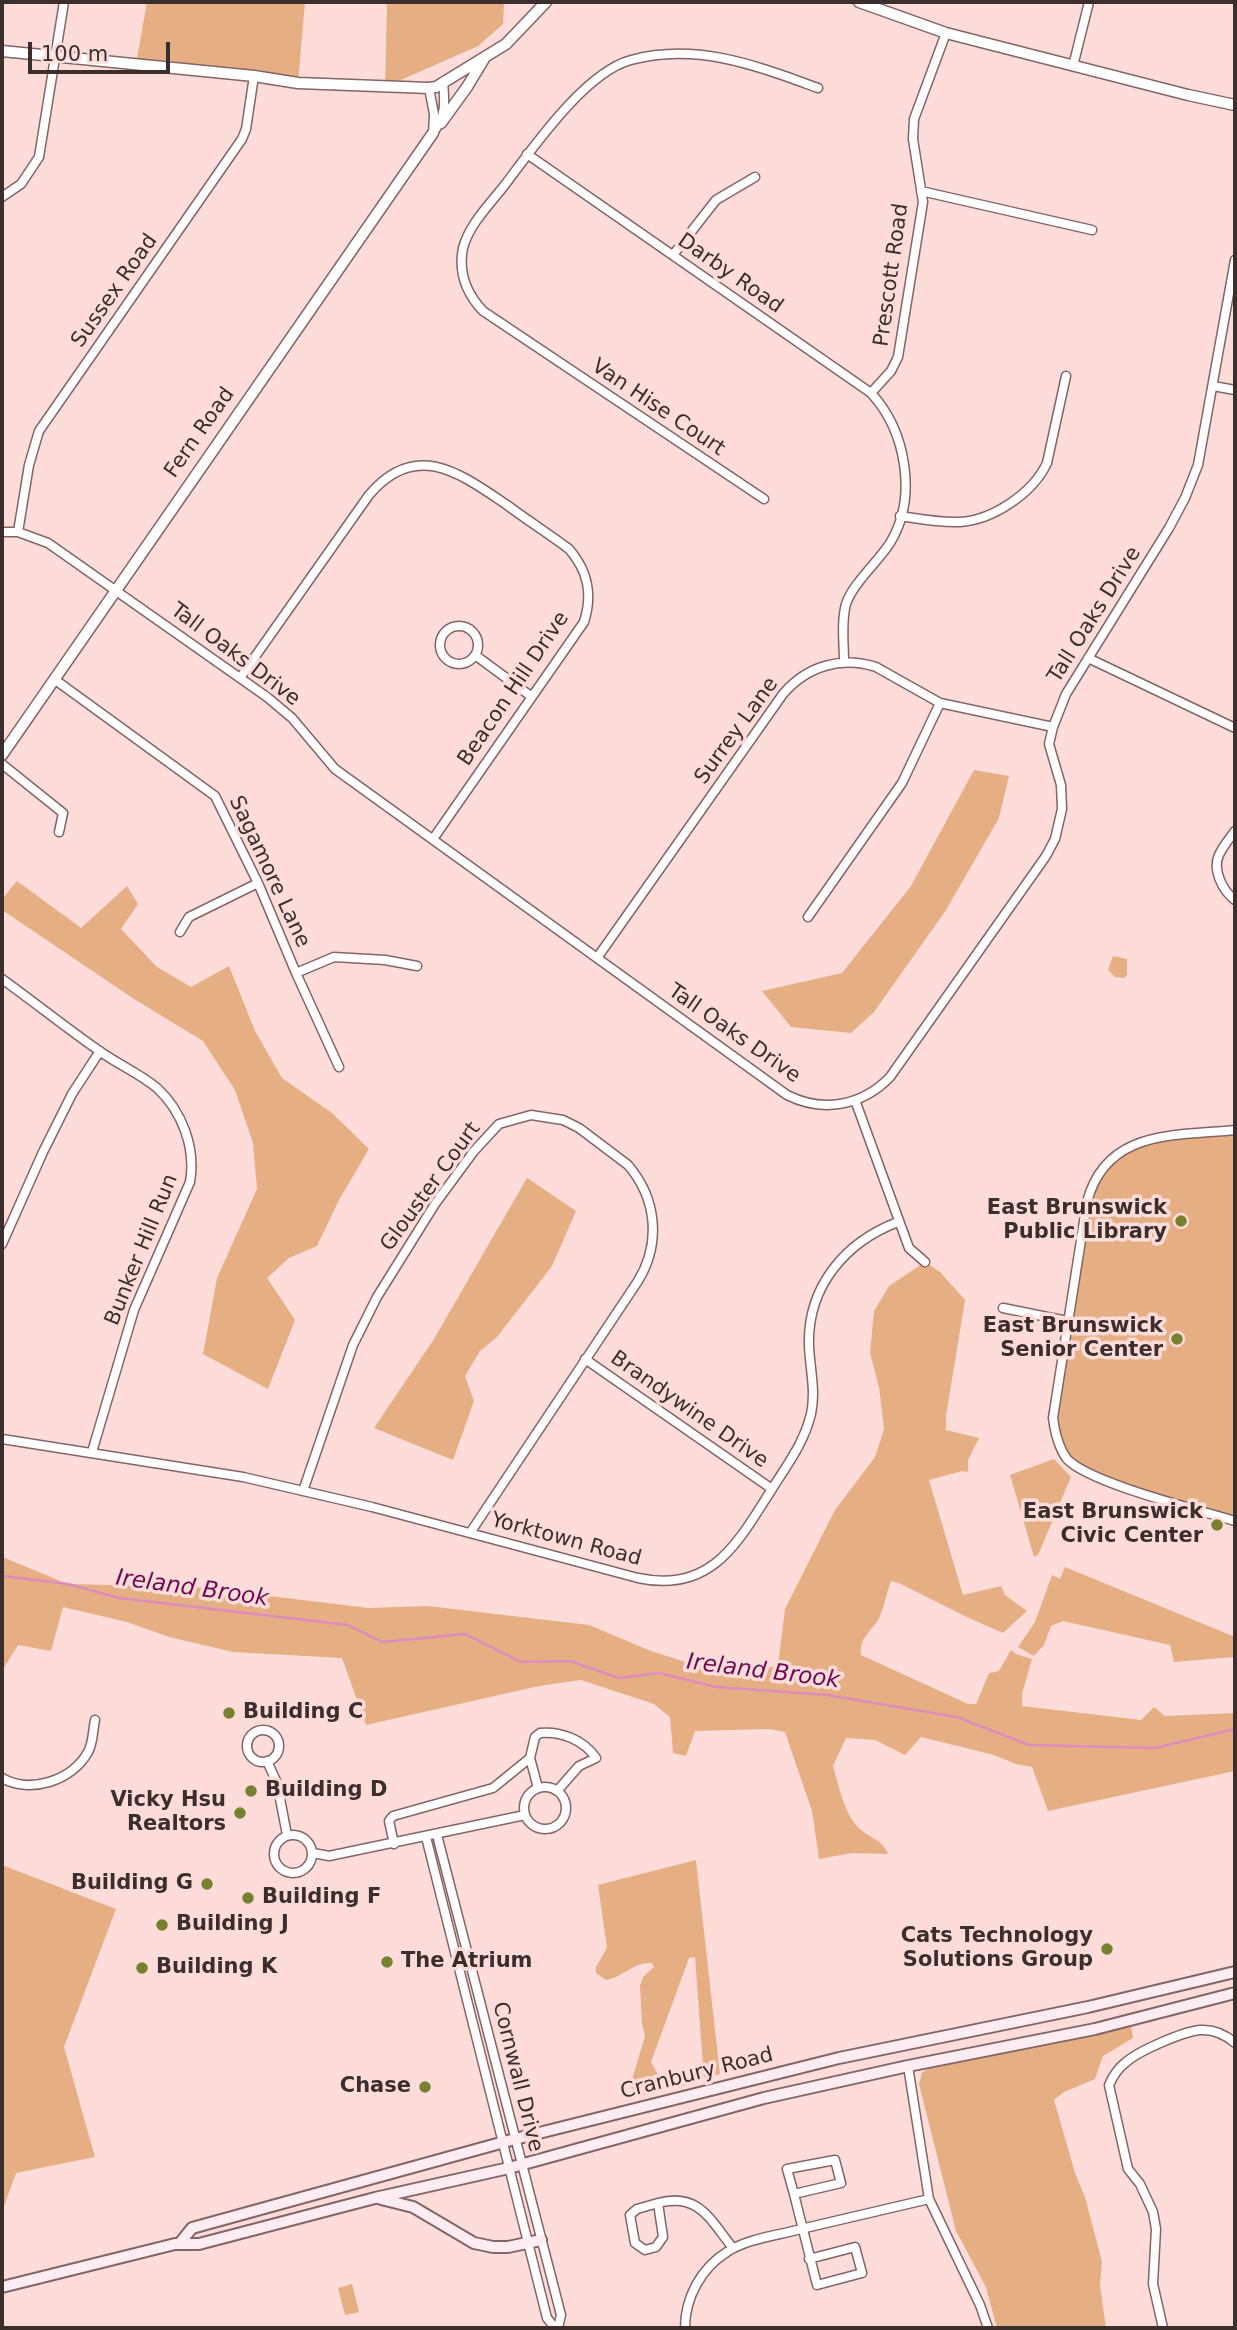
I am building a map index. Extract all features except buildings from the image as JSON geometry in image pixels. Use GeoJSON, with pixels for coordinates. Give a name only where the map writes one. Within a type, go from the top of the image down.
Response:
{"type":"FeatureCollection","features":[{"type":"Feature","properties":{"kind":"main road","name":"Cranbury Road"},"geometry":{"type":"LineString","coordinates":[[180,2243],[192,2228],[515,2139],[839,2058],[1088,2007],[1235,1972]]}},
{"type":"Feature","properties":{"kind":"main road","name":"Cranbury Road"},"geometry":{"type":"LineString","coordinates":[[2,2287],[180,2243],[199,2245],[375,2198],[509,2168],[764,2098],[1095,2029],[1235,1993]]}},
{"type":"Feature","properties":{"kind":"main road"},"geometry":{"type":"LineString","coordinates":[[375,2198],[413,2207],[474,2243],[493,2247],[541,2240]]}},
{"type":"Feature","properties":{"kind":"street"},"geometry":{"type":"LineString","coordinates":[[2,197],[21,184],[39,157],[64,2]]}},
{"type":"Feature","properties":{"kind":"street"},"geometry":{"type":"LineString","coordinates":[[2,51],[254,76],[298,83],[429,88],[484,59],[506,44],[546,2]]}},
{"type":"Feature","properties":{"kind":"street"},"geometry":{"type":"LineString","coordinates":[[859,2],[946,33],[1235,105]]}},
{"type":"Feature","properties":{"kind":"street"},"geometry":{"type":"LineString","coordinates":[[1073,66],[1089,2]]}},
{"type":"Feature","properties":{"kind":"street","name":"Prescott Road"},"geometry":{"type":"LineString","coordinates":[[871,393],[891,371],[898,357],[923,202],[912,139],[914,119],[946,33]]}},
{"type":"Feature","properties":{"kind":"street"},"geometry":{"type":"LineString","coordinates":[[527,154],[555,119],[589,86],[618,64],[634,59],[660,55],[728,58],[818,88]]}},
{"type":"Feature","properties":{"kind":"street"},"geometry":{"type":"LineString","coordinates":[[441,123],[484,59]]}},
{"type":"Feature","properties":{"kind":"street","name":"Sussex Road"},"geometry":{"type":"LineString","coordinates":[[18,532],[29,465],[39,431],[242,139],[254,76]]}},
{"type":"Feature","properties":{"kind":"street"},"geometry":{"type":"LineString","coordinates":[[441,123],[446,107],[443,82]]}},
{"type":"Feature","properties":{"kind":"street"},"geometry":{"type":"LineString","coordinates":[[429,88],[434,114],[433,133]]}},
{"type":"Feature","properties":{"kind":"street","name":"Fern Road"},"geometry":{"type":"LineString","coordinates":[[2,755],[441,123]]}},
{"type":"Feature","properties":{"kind":"street","name":"Darby Road"},"geometry":{"type":"LineString","coordinates":[[527,154],[871,393],[888,416],[902,455],[905,482],[900,516],[890,543],[847,601],[843,618],[844,662]]}},
{"type":"Feature","properties":{"kind":"street","name":"Van Hise Court"},"geometry":{"type":"LineString","coordinates":[[527,154],[466,238],[462,252],[462,270],[465,285],[478,305],[533,345],[764,499]]}},
{"type":"Feature","properties":{"kind":"street"},"geometry":{"type":"LineString","coordinates":[[673,255],[716,200],[755,177]]}},
{"type":"Feature","properties":{"kind":"street"},"geometry":{"type":"LineString","coordinates":[[921,191],[1092,230]]}},
{"type":"Feature","properties":{"kind":"street","name":"Tall Oaks Drive"},"geometry":{"type":"LineString","coordinates":[[2,532],[18,532],[48,542],[116,589],[292,718],[335,769],[787,1095],[803,1102],[837,1105],[877,1089],[890,1077],[1046,856],[1057,832],[1062,809],[1061,785],[1049,744],[1053,727],[1066,694],[1185,498],[1199,466],[1235,260]]}},
{"type":"Feature","properties":{"kind":"street"},"geometry":{"type":"LineString","coordinates":[[900,516],[962,522],[978,518],[1017,498],[1032,486],[1047,463],[1066,376]]}},
{"type":"Feature","properties":{"kind":"street"},"geometry":{"type":"LineString","coordinates":[[1213,386],[1235,390]]}},
{"type":"Feature","properties":{"kind":"street","name":"Beacon Hill Drive"},"geometry":{"type":"LineString","coordinates":[[240,678],[374,489],[399,471],[429,466],[465,476],[561,543],[581,565],[588,583],[589,596],[584,622],[432,839]]}},
{"type":"Feature","properties":{"kind":"street"},"geometry":{"type":"LineString","coordinates":[[464,626],[470,629],[477,638],[475,655],[465,663],[448,661],[440,645],[443,634],[452,627],[464,626]]}},
{"type":"Feature","properties":{"kind":"street"},"geometry":{"type":"LineString","coordinates":[[475,655],[532,697]]}},
{"type":"Feature","properties":{"kind":"street"},"geometry":{"type":"LineString","coordinates":[[1088,658],[1235,728]]}},
{"type":"Feature","properties":{"kind":"street","name":"Surrey Lane"},"geometry":{"type":"LineString","coordinates":[[597,958],[783,694],[809,672],[844,662],[876,667],[940,703],[1053,727]]}},
{"type":"Feature","properties":{"kind":"street","name":"Sagamore Lane"},"geometry":{"type":"LineString","coordinates":[[54,679],[215,796],[258,883],[339,1067]]}},
{"type":"Feature","properties":{"kind":"street"},"geometry":{"type":"LineString","coordinates":[[808,918],[902,783],[940,703]]}},
{"type":"Feature","properties":{"kind":"street"},"geometry":{"type":"LineString","coordinates":[[2,764],[63,813],[59,832]]}},
{"type":"Feature","properties":{"kind":"street"},"geometry":{"type":"LineString","coordinates":[[1235,831],[1218,857],[1219,878],[1229,896],[1235,900]]}},
{"type":"Feature","properties":{"kind":"street"},"geometry":{"type":"LineString","coordinates":[[180,932],[189,917],[258,883]]}},
{"type":"Feature","properties":{"kind":"street"},"geometry":{"type":"LineString","coordinates":[[296,973],[334,957],[385,960],[417,966]]}},
{"type":"Feature","properties":{"kind":"street","name":"Bunker Hill Run"},"geometry":{"type":"LineString","coordinates":[[2,979],[100,1051],[141,1077],[169,1102],[184,1129],[191,1150],[190,1182],[134,1310],[92,1452]]}},
{"type":"Feature","properties":{"kind":"street"},"geometry":{"type":"LineString","coordinates":[[2,1244],[72,1094],[100,1051]]}},
{"type":"Feature","properties":{"kind":"street"},"geometry":{"type":"LineString","coordinates":[[855,1100],[909,1248],[925,1262]]}},
{"type":"Feature","properties":{"kind":"street","name":"Glouster Court"},"geometry":{"type":"LineString","coordinates":[[303,1491],[353,1345],[377,1297],[414,1235],[474,1151],[499,1124],[514,1118],[547,1116],[563,1120],[579,1128],[628,1165],[644,1188],[651,1207],[653,1236],[647,1264],[470,1533]]}},
{"type":"Feature","properties":{"kind":"street"},"geometry":{"type":"LineString","coordinates":[[1235,1130],[1149,1139],[1125,1148],[1106,1164],[1096,1178],[1087,1202],[1053,1418],[1059,1445],[1067,1458],[1089,1474],[1235,1521]]}},
{"type":"Feature","properties":{"kind":"street","name":"Yorktown Road"},"geometry":{"type":"LineString","coordinates":[[2,1439],[243,1477],[638,1578],[677,1580],[705,1571],[728,1553],[797,1451],[811,1413],[813,1386],[809,1331],[818,1293],[831,1270],[848,1251],[869,1235],[898,1222]]}},
{"type":"Feature","properties":{"kind":"street"},"geometry":{"type":"LineString","coordinates":[[1003,1308],[1067,1321]]}},
{"type":"Feature","properties":{"kind":"street","name":"Brandywine Drive"},"geometry":{"type":"LineString","coordinates":[[585,1359],[772,1489]]}},
{"type":"Feature","properties":{"kind":"street"},"geometry":{"type":"LineString","coordinates":[[2,1778],[11,1783],[36,1786],[56,1780],[89,1752],[95,1720]]}},
{"type":"Feature","properties":{"kind":"street"},"geometry":{"type":"LineString","coordinates":[[538,1788],[530,1758],[535,1737],[540,1733],[576,1739],[589,1747],[596,1758],[579,1766],[557,1791]]}},
{"type":"Feature","properties":{"kind":"street"},"geometry":{"type":"LineString","coordinates":[[394,1844],[389,1821],[393,1816],[492,1788],[530,1758]]}},
{"type":"Feature","properties":{"kind":"street"},"geometry":{"type":"LineString","coordinates":[[267,1761],[277,1783],[287,1835]]}},
{"type":"Feature","properties":{"kind":"street"},"geometry":{"type":"LineString","coordinates":[[538,1788],[557,1791],[565,1802],[566,1810],[561,1823],[555,1827],[541,1829],[528,1822],[525,1802],[528,1796],[538,1788]]}},
{"type":"Feature","properties":{"kind":"street"},"geometry":{"type":"LineString","coordinates":[[313,1853],[329,1856],[525,1815]]}},
{"type":"Feature","properties":{"kind":"street"},"geometry":{"type":"LineString","coordinates":[[287,1835],[304,1838],[312,1847],[310,1864],[303,1870],[292,1873],[282,1869],[275,1860],[275,1848],[281,1838],[287,1835]]}},
{"type":"Feature","properties":{"kind":"street","name":"Cornwall Drive"},"geometry":{"type":"LineString","coordinates":[[426,1837],[547,2318],[556,2328],[561,2315],[438,1835]]}},
{"type":"Feature","properties":{"kind":"street"},"geometry":{"type":"LineString","coordinates":[[1163,2328],[1153,2284],[1156,2229],[1153,2212],[1140,2184],[1128,2169],[1109,2085],[1115,2072],[1127,2060],[1188,2033],[1209,2030],[1226,2036],[1235,2043]]}},
{"type":"Feature","properties":{"kind":"street"},"geometry":{"type":"LineString","coordinates":[[908,2066],[929,2199],[980,2305],[988,2328]]}},
{"type":"Feature","properties":{"kind":"street"},"geometry":{"type":"LineString","coordinates":[[794,2194],[841,2183],[835,2160],[787,2169],[794,2194],[802,2229],[810,2259],[817,2285],[862,2273],[855,2247],[810,2259]]}},
{"type":"Feature","properties":{"kind":"street"},"geometry":{"type":"LineString","coordinates":[[685,2328],[688,2305],[699,2279],[712,2264],[733,2248],[929,2199]]}},
{"type":"Feature","properties":{"kind":"street"},"geometry":{"type":"LineString","coordinates":[[658,2203],[663,2237],[656,2247],[645,2250],[635,2243],[630,2215],[637,2209],[658,2203],[680,2200],[700,2208],[733,2248]]}},
{"type":"Feature","properties":{"kind":"shaded area"},"geometry":{"type":"Polygon","coordinates":[[[147,2],[305,2],[298,83],[136,64],[147,2]]]}},
{"type":"Feature","properties":{"kind":"shaded area"},"geometry":{"type":"Polygon","coordinates":[[[387,2],[504,2],[503,24],[478,46],[385,87],[387,2]]]}},
{"type":"Feature","properties":{"kind":"shaded area"},"geometry":{"type":"Polygon","coordinates":[[[974,770],[1009,776],[999,818],[946,910],[874,1012],[851,1033],[791,1027],[762,991],[842,973],[911,886],[974,770]]]}},
{"type":"Feature","properties":{"kind":"shaded area"},"geometry":{"type":"Polygon","coordinates":[[[17,881],[81,928],[127,886],[138,904],[121,929],[157,967],[191,987],[229,966],[255,1031],[282,1078],[332,1113],[369,1149],[339,1200],[317,1246],[289,1258],[267,1278],[295,1320],[268,1389],[203,1354],[217,1278],[257,1189],[253,1143],[235,1090],[203,1041],[134,999],[2,910],[2,899],[17,881]]]}},
{"type":"Feature","properties":{"kind":"shaded area"},"geometry":{"type":"Polygon","coordinates":[[[1113,956],[1127,959],[1127,975],[1124,978],[1115,977],[1108,970],[1113,956]]]}},
{"type":"Feature","properties":{"kind":"shaded area"},"geometry":{"type":"Polygon","coordinates":[[[1235,1130],[1235,1521],[1112,1483],[1076,1466],[1059,1445],[1055,1432],[1087,1202],[1096,1178],[1133,1144],[1235,1130]]]}},
{"type":"Feature","properties":{"kind":"shaded area"},"geometry":{"type":"Polygon","coordinates":[[[527,1178],[576,1211],[552,1266],[497,1337],[480,1351],[465,1376],[474,1401],[453,1460],[374,1428],[434,1339],[527,1178]]]}},
{"type":"Feature","properties":{"kind":"shaded area"},"geometry":{"type":"Polygon","coordinates":[[[925,1262],[940,1272],[965,1300],[946,1430],[979,1438],[968,1460],[968,1472],[962,1471],[929,1480],[963,1595],[1001,1586],[1005,1595],[1027,1611],[1003,1633],[891,1581],[880,1616],[864,1640],[861,1655],[968,1704],[976,1704],[989,1673],[999,1671],[1011,1650],[1032,1659],[1022,1694],[1022,1706],[1141,1720],[1154,1707],[1165,1716],[1235,1713],[1235,1771],[1048,1811],[1032,1767],[921,1737],[905,1755],[875,1740],[846,1738],[833,1766],[843,1799],[854,1823],[882,1845],[888,1854],[852,1853],[819,1859],[812,1811],[785,1732],[769,1729],[695,1731],[686,1756],[673,1753],[670,1717],[654,1704],[581,1680],[539,1686],[366,1725],[342,1658],[233,1652],[63,1607],[51,1651],[18,1645],[2,1671],[2,1557],[68,1584],[195,1587],[369,1608],[428,1606],[589,1625],[651,1651],[736,1678],[778,1665],[785,1609],[835,1510],[875,1457],[884,1429],[879,1387],[870,1353],[874,1311],[889,1286],[925,1262]]]}},
{"type":"Feature","properties":{"kind":"shaded area"},"geometry":{"type":"Polygon","coordinates":[[[1054,1459],[1071,1477],[1038,1555],[1034,1557],[1010,1475],[1054,1459]]]}},
{"type":"Feature","properties":{"kind":"shaded area"},"geometry":{"type":"Polygon","coordinates":[[[1065,1567],[1235,1637],[1235,1657],[1174,1662],[1170,1645],[1063,1621],[1051,1626],[1044,1645],[1034,1656],[1018,1647],[1035,1622],[1052,1575],[1060,1579],[1065,1567]]]}},
{"type":"Feature","properties":{"kind":"shaded area"},"geometry":{"type":"Polygon","coordinates":[[[696,1860],[720,2074],[704,2079],[695,1957],[689,1958],[651,2062],[659,2076],[674,2070],[691,2074],[690,2084],[639,2096],[630,2086],[645,2036],[640,1985],[644,1976],[654,1967],[652,1963],[645,1963],[606,1980],[596,1973],[596,1967],[607,1948],[598,1885],[696,1860]]]}},
{"type":"Feature","properties":{"kind":"shaded area"},"geometry":{"type":"Polygon","coordinates":[[[2,1865],[116,1909],[64,2047],[95,2157],[16,2173],[2,2212],[2,1865]]]}},
{"type":"Feature","properties":{"kind":"shaded area"},"geometry":{"type":"Polygon","coordinates":[[[1131,2026],[1133,2038],[1103,2056],[1095,2079],[1064,2092],[1054,2100],[1075,2173],[1085,2197],[1102,2262],[1100,2285],[1106,2328],[997,2328],[986,2287],[956,2231],[919,2084],[922,2073],[932,2066],[1131,2026]]]}},
{"type":"Feature","properties":{"kind":"shaded area"},"geometry":{"type":"Polygon","coordinates":[[[352,2284],[359,2312],[345,2315],[338,2288],[352,2284]]]}},
{"type":"Feature","properties":{"kind":"waterway","name":"Ireland Brook"},"geometry":{"type":"LineString","coordinates":[[2,1576],[68,1584],[119,1598],[348,1625],[382,1642],[465,1634],[521,1662],[570,1661],[619,1678],[659,1673],[716,1687],[827,1695],[957,1717],[1029,1745],[1155,1748],[1235,1729]]}},
{"type":"Feature","properties":{"kind":"place","name":"East Brunswick Public Library"},"geometry":{"type":"Point","coordinates":[1181,1221]}},
{"type":"Feature","properties":{"kind":"place","name":"East Brunswick Senior Center"},"geometry":{"type":"Point","coordinates":[1177,1339]}},
{"type":"Feature","properties":{"kind":"place","name":"East Brunswick Civic Center"},"geometry":{"type":"Point","coordinates":[1217,1525]}},
{"type":"Feature","properties":{"kind":"place","name":"Building C"},"geometry":{"type":"Point","coordinates":[229,1713]}},
{"type":"Feature","properties":{"kind":"place","name":"Building D"},"geometry":{"type":"Point","coordinates":[251,1791]}},
{"type":"Feature","properties":{"kind":"place","name":"Vicky Hsu Realtors"},"geometry":{"type":"Point","coordinates":[240,1813]}},
{"type":"Feature","properties":{"kind":"place","name":"Building G"},"geometry":{"type":"Point","coordinates":[207,1884]}},
{"type":"Feature","properties":{"kind":"place","name":"Building F"},"geometry":{"type":"Point","coordinates":[248,1898]}},
{"type":"Feature","properties":{"kind":"place","name":"Building J"},"geometry":{"type":"Point","coordinates":[162,1925]}},
{"type":"Feature","properties":{"kind":"place","name":"Cats Technology Solutions Group"},"geometry":{"type":"Point","coordinates":[1107,1949]}},
{"type":"Feature","properties":{"kind":"place","name":"The Atrium"},"geometry":{"type":"Point","coordinates":[387,1962]}},
{"type":"Feature","properties":{"kind":"place","name":"Building K"},"geometry":{"type":"Point","coordinates":[142,1968]}},
{"type":"Feature","properties":{"kind":"place","name":"Chase"},"geometry":{"type":"Point","coordinates":[425,2087]}}]}
